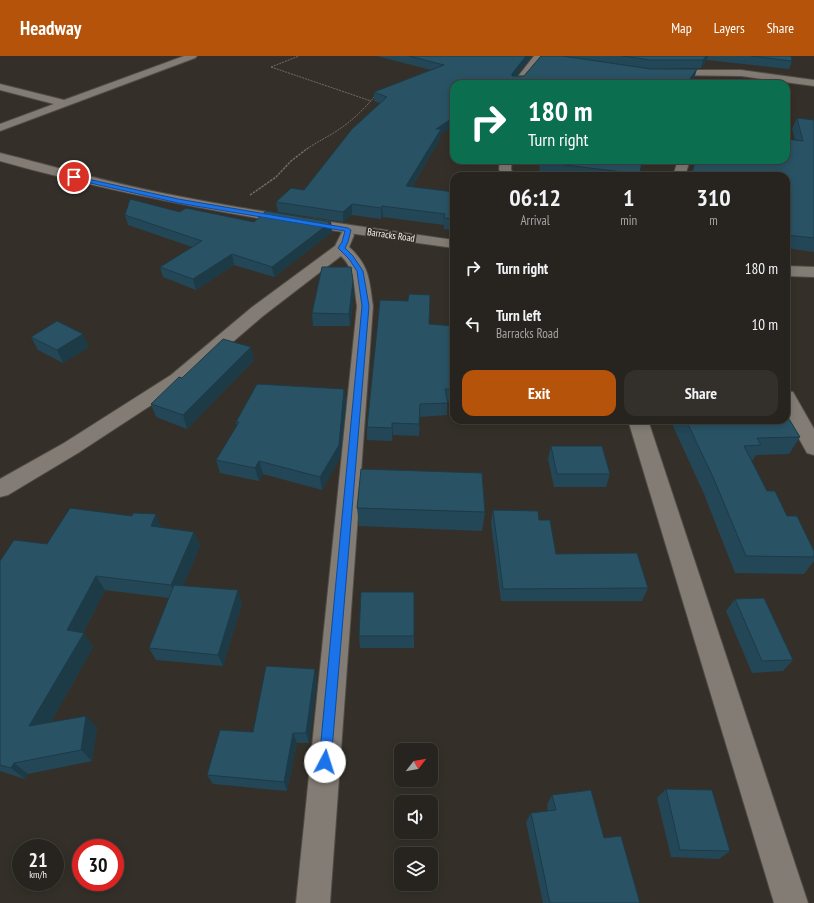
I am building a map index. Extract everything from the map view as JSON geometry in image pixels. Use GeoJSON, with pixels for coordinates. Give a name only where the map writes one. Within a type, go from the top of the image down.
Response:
{"type":"FeatureCollection","features":[{"type":"Feature","properties":{"kind":"street"},"geometry":{"type":"LineString","coordinates":[[0,128],[192,56]]}},
{"type":"Feature","properties":{"kind":"street"},"geometry":{"type":"LineString","coordinates":[[521,80],[541,57]]}},
{"type":"Feature","properties":{"kind":"street"},"geometry":{"type":"LineString","coordinates":[[706,80],[711,62]]}},
{"type":"Feature","properties":{"kind":"street"},"geometry":{"type":"LineString","coordinates":[[656,73],[741,73],[814,82]]}},
{"type":"Feature","properties":{"kind":"street"},"geometry":{"type":"LineString","coordinates":[[0,87],[66,104]]}},
{"type":"Feature","properties":{"kind":"street","name":"Barracks Road"},"geometry":{"type":"LineString","coordinates":[[0,157],[92,182],[178,201],[229,210],[345,239],[450,244]]}},
{"type":"Feature","properties":{"kind":"street"},"geometry":{"type":"LineString","coordinates":[[0,489],[71,448],[178,379],[345,239],[351,258],[360,271],[366,306],[313,903]]}},
{"type":"Feature","properties":{"kind":"street"},"geometry":{"type":"LineString","coordinates":[[790,271],[814,272]]}},
{"type":"Feature","properties":{"kind":"street"},"geometry":{"type":"LineString","coordinates":[[790,404],[814,448]]}},
{"type":"Feature","properties":{"kind":"street"},"geometry":{"type":"LineString","coordinates":[[639,424],[791,903]]}},
{"type":"Feature","properties":{"kind":"path"},"geometry":{"type":"LineString","coordinates":[[299,56],[271,67],[371,101]]}},
{"type":"Feature","properties":{"kind":"path"},"geometry":{"type":"LineString","coordinates":[[229,210],[276,177],[291,161],[316,142],[340,129],[375,96]]}},
{"type":"Feature","properties":{"kind":"building"},"geometry":{"type":"Polygon","coordinates":[[[409,56],[526,56],[512,76],[524,76],[541,56],[562,56],[651,69],[697,69],[689,80],[450,80],[450,120],[436,129],[441,129],[406,186],[450,192],[450,219],[444,218],[445,214],[382,206],[381,208],[352,204],[343,212],[276,202],[291,188],[304,190],[352,129],[387,97],[374,92],[444,65],[409,56]]]}},
{"type":"Feature","properties":{"kind":"building"},"geometry":{"type":"Polygon","coordinates":[[[622,56],[706,56],[703,60],[651,60],[622,56]]]}},
{"type":"Feature","properties":{"kind":"building"},"geometry":{"type":"Polygon","coordinates":[[[751,56],[791,56],[792,61],[751,56]]]}},
{"type":"Feature","properties":{"kind":"building"},"geometry":{"type":"Polygon","coordinates":[[[797,118],[814,120],[814,238],[790,235],[790,172],[692,172],[695,164],[790,164],[790,139],[803,141],[797,118]]]}},
{"type":"Feature","properties":{"kind":"building"},"geometry":{"type":"Polygon","coordinates":[[[557,164],[641,164],[640,172],[623,172],[557,164]]]}},
{"type":"Feature","properties":{"kind":"building"},"geometry":{"type":"Polygon","coordinates":[[[130,199],[180,212],[186,208],[254,222],[266,211],[331,222],[272,267],[232,254],[193,279],[160,267],[202,241],[125,215],[130,199]]]}},
{"type":"Feature","properties":{"kind":"building"},"geometry":{"type":"Polygon","coordinates":[[[322,267],[351,267],[353,281],[349,314],[312,313],[322,267]]]}},
{"type":"Feature","properties":{"kind":"building"},"geometry":{"type":"Polygon","coordinates":[[[409,294],[430,295],[429,324],[450,326],[450,389],[445,389],[448,403],[420,404],[419,424],[392,423],[392,428],[367,427],[380,300],[408,301],[409,294]]]}},
{"type":"Feature","properties":{"kind":"building"},"geometry":{"type":"Polygon","coordinates":[[[57,321],[83,334],[57,350],[31,337],[57,321]]]}},
{"type":"Feature","properties":{"kind":"building"},"geometry":{"type":"Polygon","coordinates":[[[223,339],[251,347],[183,415],[151,404],[179,377],[182,378],[223,339]]]}},
{"type":"Feature","properties":{"kind":"building"},"geometry":{"type":"Polygon","coordinates":[[[257,384],[344,389],[339,445],[320,477],[259,461],[255,468],[216,460],[239,422],[236,422],[257,384]]]}},
{"type":"Feature","properties":{"kind":"building"},"geometry":{"type":"Polygon","coordinates":[[[790,421],[800,437],[757,438],[761,445],[744,446],[767,491],[775,491],[787,516],[797,516],[814,551],[814,557],[746,556],[713,477],[688,424],[790,424],[790,421]]]}},
{"type":"Feature","properties":{"kind":"building"},"geometry":{"type":"Polygon","coordinates":[[[551,446],[602,446],[610,474],[557,474],[551,446]]]}},
{"type":"Feature","properties":{"kind":"building"},"geometry":{"type":"Polygon","coordinates":[[[361,469],[482,473],[485,512],[357,508],[361,469]]]}},
{"type":"Feature","properties":{"kind":"building"},"geometry":{"type":"Polygon","coordinates":[[[70,508],[132,516],[133,513],[156,514],[151,526],[194,532],[171,585],[96,576],[67,630],[84,633],[29,726],[86,716],[81,750],[14,763],[11,768],[0,765],[0,561],[14,540],[47,544],[70,508]]]}},
{"type":"Feature","properties":{"kind":"building"},"geometry":{"type":"Polygon","coordinates":[[[493,510],[538,511],[539,520],[550,520],[556,554],[637,553],[648,588],[503,589],[493,510]]]}},
{"type":"Feature","properties":{"kind":"building"},"geometry":{"type":"Polygon","coordinates":[[[174,585],[238,590],[218,655],[149,648],[174,585]]]}},
{"type":"Feature","properties":{"kind":"building"},"geometry":{"type":"Polygon","coordinates":[[[361,592],[414,592],[414,636],[359,636],[361,592]]]}},
{"type":"Feature","properties":{"kind":"building"},"geometry":{"type":"Polygon","coordinates":[[[764,598],[793,660],[762,661],[735,599],[764,598]]]}},
{"type":"Feature","properties":{"kind":"building"},"geometry":{"type":"Polygon","coordinates":[[[266,666],[315,669],[306,733],[293,733],[284,782],[207,775],[220,730],[253,732],[266,666]]]}},
{"type":"Feature","properties":{"kind":"building"},"geometry":{"type":"Polygon","coordinates":[[[666,789],[712,790],[730,851],[680,850],[666,789]]]}},
{"type":"Feature","properties":{"kind":"building"},"geometry":{"type":"Polygon","coordinates":[[[591,790],[604,838],[621,836],[640,903],[550,903],[531,813],[556,810],[552,795],[591,790]]]}},
{"type":"Feature","properties":{"kind":"route"},"geometry":{"type":"LineString","coordinates":[[74,177],[178,201],[348,230],[345,242],[341,248],[351,258],[360,271],[366,306],[325,762]]}}]}
